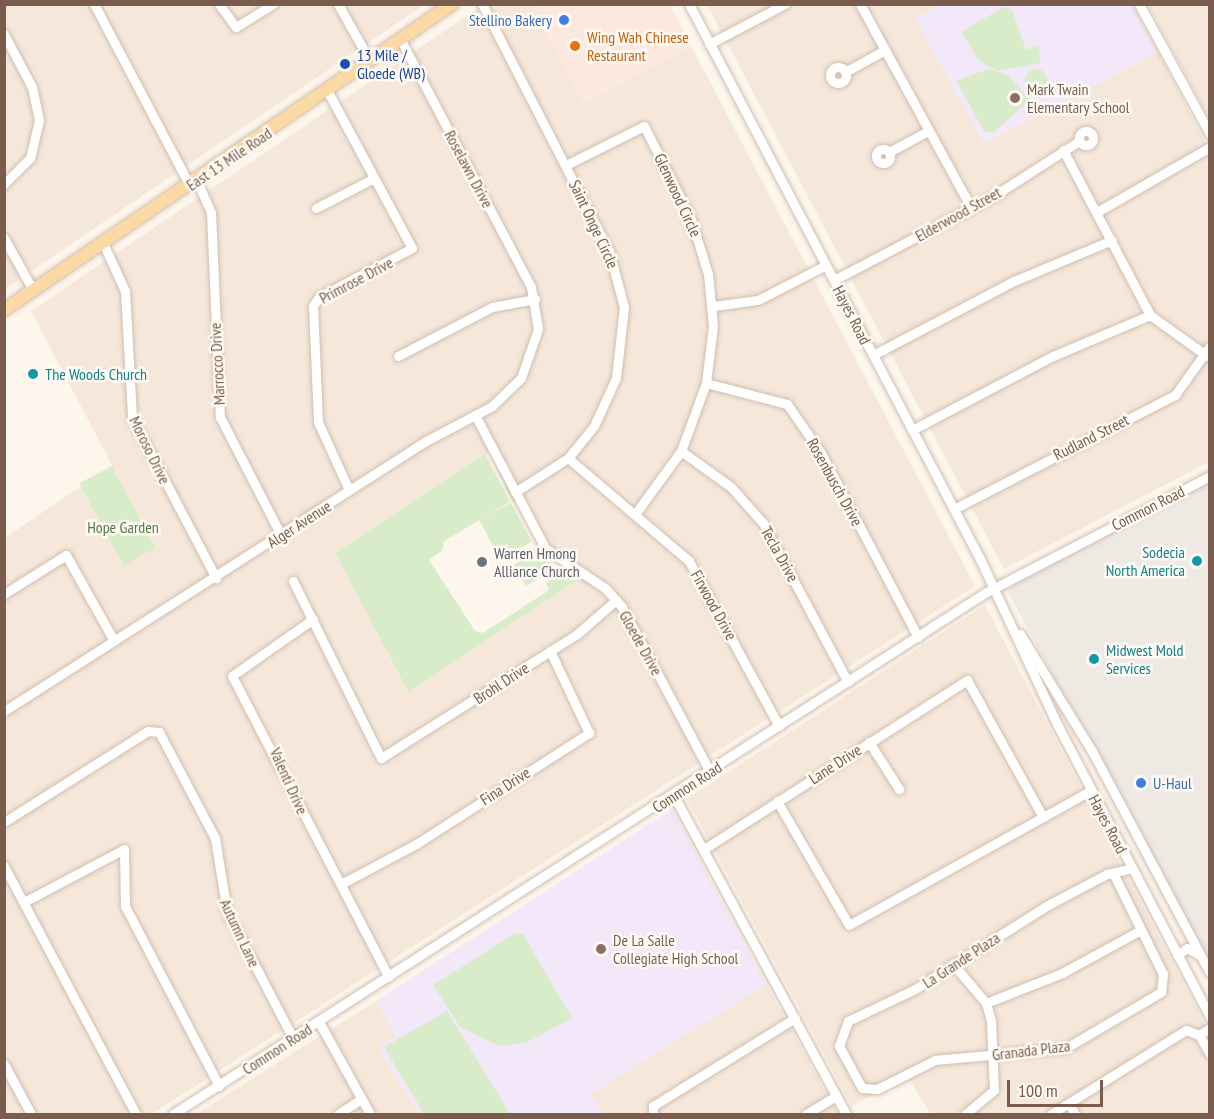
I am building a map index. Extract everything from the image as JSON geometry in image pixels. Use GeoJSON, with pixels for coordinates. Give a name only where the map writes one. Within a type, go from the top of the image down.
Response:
{"type":"FeatureCollection","features":[{"type":"Feature","properties":{"kind":"main road","name":"East 13 Mile Road"},"geometry":{"type":"LineString","coordinates":[[4,310],[328,92],[452,4]]}},
{"type":"Feature","properties":{"kind":"street","name":"Marrocco Drive"},"geometry":{"type":"LineString","coordinates":[[94,4],[211,213],[220,417],[281,535]]}},
{"type":"Feature","properties":{"kind":"street"},"geometry":{"type":"LineString","coordinates":[[219,4],[232,26],[273,4]]}},
{"type":"Feature","properties":{"kind":"street"},"geometry":{"type":"LineString","coordinates":[[338,4],[370,61]]}},
{"type":"Feature","properties":{"kind":"street","name":"Saint Onge Circle"},"geometry":{"type":"LineString","coordinates":[[482,4],[567,165],[617,270],[625,320],[608,399],[568,458],[515,492]]}},
{"type":"Feature","properties":{"kind":"street","name":"Hayes Road"},"geometry":{"type":"LineString","coordinates":[[689,4],[954,509],[1014,627],[1051,712],[1090,791],[1209,1017]]}},
{"type":"Feature","properties":{"kind":"street"},"geometry":{"type":"LineString","coordinates":[[709,44],[785,4]]}},
{"type":"Feature","properties":{"kind":"street"},"geometry":{"type":"LineString","coordinates":[[860,4],[883,51],[971,208]]}},
{"type":"Feature","properties":{"kind":"street"},"geometry":{"type":"LineString","coordinates":[[1139,4],[1209,134]]}},
{"type":"Feature","properties":{"kind":"street"},"geometry":{"type":"LineString","coordinates":[[4,34],[32,87],[39,120],[30,158],[4,184]]}},
{"type":"Feature","properties":{"kind":"street","name":"Roselawn Drive"},"geometry":{"type":"LineString","coordinates":[[401,40],[535,299]]}},
{"type":"Feature","properties":{"kind":"street"},"geometry":{"type":"LineString","coordinates":[[845,72],[883,51]]}},
{"type":"Feature","properties":{"kind":"street","name":"Primrose Drive"},"geometry":{"type":"LineString","coordinates":[[328,92],[412,248],[319,297],[313,306],[318,422],[349,490]]}},
{"type":"Feature","properties":{"kind":"street","name":"Glenwood Circle"},"geometry":{"type":"LineString","coordinates":[[567,165],[644,126],[698,235],[713,306],[706,383],[681,451],[635,514]]}},
{"type":"Feature","properties":{"kind":"street"},"geometry":{"type":"LineString","coordinates":[[889,152],[928,130]]}},
{"type":"Feature","properties":{"kind":"street","name":"Elderwood Street"},"geometry":{"type":"LineString","coordinates":[[834,280],[971,208],[1079,141]]}},
{"type":"Feature","properties":{"kind":"street"},"geometry":{"type":"LineString","coordinates":[[1097,212],[1209,147]]}},
{"type":"Feature","properties":{"kind":"street"},"geometry":{"type":"LineString","coordinates":[[1063,150],[1150,315],[1208,353]]}},
{"type":"Feature","properties":{"kind":"street"},"geometry":{"type":"LineString","coordinates":[[316,208],[374,178]]}},
{"type":"Feature","properties":{"kind":"street"},"geometry":{"type":"LineString","coordinates":[[4,238],[33,290]]}},
{"type":"Feature","properties":{"kind":"street"},"geometry":{"type":"LineString","coordinates":[[873,355],[1014,281],[1112,240]]}},
{"type":"Feature","properties":{"kind":"street","name":"Moroso Drive"},"geometry":{"type":"LineString","coordinates":[[104,243],[125,291],[132,418],[216,578]]}},
{"type":"Feature","properties":{"kind":"street"},"geometry":{"type":"LineString","coordinates":[[713,306],[758,300],[826,266]]}},
{"type":"Feature","properties":{"kind":"street"},"geometry":{"type":"LineString","coordinates":[[398,356],[492,307],[535,299]]}},
{"type":"Feature","properties":{"kind":"street","name":"Alger Avenue"},"geometry":{"type":"LineString","coordinates":[[4,711],[216,578],[349,490],[505,396],[526,368],[538,328],[535,299]]}},
{"type":"Feature","properties":{"kind":"street"},"geometry":{"type":"LineString","coordinates":[[912,430],[1053,356],[1150,315]]}},
{"type":"Feature","properties":{"kind":"street","name":"Rudland Street"},"geometry":{"type":"LineString","coordinates":[[954,509],[1175,395],[1208,353]]}},
{"type":"Feature","properties":{"kind":"street","name":"Rosenbusch Drive"},"geometry":{"type":"LineString","coordinates":[[706,383],[787,404],[821,453],[918,637]]}},
{"type":"Feature","properties":{"kind":"street","name":"Gloede Drive"},"geometry":{"type":"LineString","coordinates":[[475,415],[550,553],[616,600],[710,772]]}},
{"type":"Feature","properties":{"kind":"street","name":"Tecla Drive"},"geometry":{"type":"LineString","coordinates":[[681,451],[731,487],[763,523],[848,682]]}},
{"type":"Feature","properties":{"kind":"street","name":"Firwood Drive"},"geometry":{"type":"LineString","coordinates":[[568,458],[635,514],[696,571],[779,726]]}},
{"type":"Feature","properties":{"kind":"street","name":"Common Road"},"geometry":{"type":"LineString","coordinates":[[173,1114],[188,1111],[219,1086],[674,796],[994,588],[1209,476]]}},
{"type":"Feature","properties":{"kind":"street"},"geometry":{"type":"LineString","coordinates":[[4,594],[66,555],[114,641]]}},
{"type":"Feature","properties":{"kind":"street"},"geometry":{"type":"LineString","coordinates":[[293,581],[314,620]]}},
{"type":"Feature","properties":{"kind":"street","name":"Brohl Drive"},"geometry":{"type":"LineString","coordinates":[[314,620],[381,758],[550,651],[616,600]]}},
{"type":"Feature","properties":{"kind":"street","name":"Valenti Drive"},"geometry":{"type":"LineString","coordinates":[[314,620],[232,676],[389,977]]}},
{"type":"Feature","properties":{"kind":"street","name":"Hayes Road"},"geometry":{"type":"LineString","coordinates":[[1014,627],[1065,704],[1209,973]]}},
{"type":"Feature","properties":{"kind":"street","name":"Fina Drive"},"geometry":{"type":"LineString","coordinates":[[341,884],[416,844],[589,733],[550,651]]}},
{"type":"Feature","properties":{"kind":"street","name":"Lane Drive"},"geometry":{"type":"LineString","coordinates":[[704,849],[967,680],[1043,817]]}},
{"type":"Feature","properties":{"kind":"street"},"geometry":{"type":"LineString","coordinates":[[1051,712],[1065,704]]}},
{"type":"Feature","properties":{"kind":"street","name":"Autumn Lane"},"geometry":{"type":"LineString","coordinates":[[4,822],[155,729],[212,830],[225,906],[293,1038]]}},
{"type":"Feature","properties":{"kind":"street"},"geometry":{"type":"LineString","coordinates":[[869,742],[898,789]]}},
{"type":"Feature","properties":{"kind":"street"},"geometry":{"type":"LineString","coordinates":[[777,801],[846,924],[873,915],[1090,791]]}},
{"type":"Feature","properties":{"kind":"street"},"geometry":{"type":"LineString","coordinates":[[674,796],[846,1114]]}},
{"type":"Feature","properties":{"kind":"street"},"geometry":{"type":"LineString","coordinates":[[24,903],[124,849],[124,906],[219,1086]]}},
{"type":"Feature","properties":{"kind":"street","name":"La Grande Plaza"},"geometry":{"type":"LineString","coordinates":[[847,1064],[838,1038],[848,1021],[901,998],[1037,911],[1130,864]]}},
{"type":"Feature","properties":{"kind":"street"},"geometry":{"type":"LineString","coordinates":[[4,866],[136,1114]]}},
{"type":"Feature","properties":{"kind":"street","name":"Granada Plaza"},"geometry":{"type":"LineString","coordinates":[[847,1064],[862,1088],[872,1091],[928,1062],[1078,1044],[1161,992],[1165,980],[1113,873]]}},
{"type":"Feature","properties":{"kind":"street"},"geometry":{"type":"LineString","coordinates":[[1158,920],[1169,926],[1181,918]]}},
{"type":"Feature","properties":{"kind":"street"},"geometry":{"type":"LineString","coordinates":[[986,1003],[1062,973],[1141,930]]}},
{"type":"Feature","properties":{"kind":"street"},"geometry":{"type":"LineString","coordinates":[[1177,955],[1187,948],[1200,955]]}},
{"type":"Feature","properties":{"kind":"street"},"geometry":{"type":"LineString","coordinates":[[953,964],[986,1003],[993,1055],[992,1095],[965,1114]]}},
{"type":"Feature","properties":{"kind":"street"},"geometry":{"type":"LineString","coordinates":[[653,1114],[653,1106],[795,1018]]}},
{"type":"Feature","properties":{"kind":"street"},"geometry":{"type":"LineString","coordinates":[[319,1022],[370,1114]]}},
{"type":"Feature","properties":{"kind":"street"},"geometry":{"type":"LineString","coordinates":[[1051,1114],[1179,1033],[1199,1035],[1209,1028]]}},
{"type":"Feature","properties":{"kind":"street"},"geometry":{"type":"LineString","coordinates":[[1199,1035],[1209,1054]]}},
{"type":"Feature","properties":{"kind":"street"},"geometry":{"type":"LineString","coordinates":[[4,1064],[31,1114]]}},
{"type":"Feature","properties":{"kind":"street"},"geometry":{"type":"LineString","coordinates":[[806,1114],[836,1096]]}},
{"type":"Feature","properties":{"kind":"street"},"geometry":{"type":"LineString","coordinates":[[338,1114],[361,1099]]}},
{"type":"Feature","properties":{"kind":"street"},"geometry":{"type":"LineString","coordinates":[[1068,1104],[1075,1114]]}},
{"type":"Feature","properties":{"kind":"shaded area"},"geometry":{"type":"Polygon","coordinates":[[[5,5],[424,5],[5,289],[5,5]]]}},
{"type":"Feature","properties":{"kind":"shaded area"},"geometry":{"type":"Polygon","coordinates":[[[483,5],[531,5],[583,103],[691,46],[975,586],[152,1114],[5,1114],[5,538],[81,486],[122,565],[155,547],[31,311],[483,5]],[[489,452],[335,553],[407,691],[580,578],[542,550],[489,452]]]}},
{"type":"Feature","properties":{"kind":"shaded area"},"geometry":{"type":"Polygon","coordinates":[[[531,5],[670,5],[691,46],[582,103],[531,5]]]}},
{"type":"Feature","properties":{"kind":"shaded area"},"geometry":{"type":"Polygon","coordinates":[[[707,5],[940,5],[915,18],[984,143],[1158,52],[1209,150],[1209,462],[1004,569],[707,5]]]}},
{"type":"Feature","properties":{"kind":"shaded area","name":"Mark Twain Elementary School"},"geometry":{"type":"Polygon","coordinates":[[[940,5],[1132,5],[1158,52],[984,143],[915,18],[940,5]]]}},
{"type":"Feature","properties":{"kind":"shaded area"},"geometry":{"type":"Polygon","coordinates":[[[1148,5],[1209,5],[1209,118],[1148,5]]]}},
{"type":"Feature","properties":{"kind":"shaded area"},"geometry":{"type":"Polygon","coordinates":[[[1209,481],[1209,966],[1008,592],[1015,582],[1209,481]]]}},
{"type":"Feature","properties":{"kind":"shaded area"},"geometry":{"type":"Polygon","coordinates":[[[985,605],[1209,1032],[1209,1114],[931,1114],[908,1077],[852,1106],[687,799],[985,605]]]}},
{"type":"Feature","properties":{"kind":"shaded area","name":"De La Salle Collegiate High School"},"geometry":{"type":"Polygon","coordinates":[[[672,809],[766,984],[590,1094],[602,1114],[419,1114],[378,1048],[397,1036],[376,1001],[672,809]]]}},
{"type":"Feature","properties":{"kind":"shaded area"},"geometry":{"type":"Polygon","coordinates":[[[766,984],[838,1114],[602,1114],[590,1094],[766,984]]]}},
{"type":"Feature","properties":{"kind":"shaded area"},"geometry":{"type":"Polygon","coordinates":[[[376,1001],[397,1037],[378,1048],[419,1114],[196,1114],[376,1001]]]}},
{"type":"Feature","properties":{"kind":"green space"},"geometry":{"type":"Polygon","coordinates":[[[1004,7],[1012,10],[1026,50],[1039,45],[1040,63],[997,71],[979,61],[961,32],[1004,7]]]}},
{"type":"Feature","properties":{"kind":"green space"},"geometry":{"type":"Polygon","coordinates":[[[988,69],[1008,75],[1030,100],[993,133],[984,131],[956,81],[988,69]]]}},
{"type":"Feature","properties":{"kind":"green space"},"geometry":{"type":"Polygon","coordinates":[[[1032,69],[1040,69],[1047,76],[1047,84],[1040,91],[1032,91],[1025,84],[1025,76],[1032,69]]]}},
{"type":"Feature","properties":{"kind":"green space"},"geometry":{"type":"Polygon","coordinates":[[[489,452],[515,500],[512,501],[489,452]]]}},
{"type":"Feature","properties":{"kind":"green space"},"geometry":{"type":"Polygon","coordinates":[[[485,454],[510,502],[444,541],[443,550],[429,560],[475,631],[483,633],[549,590],[546,583],[560,573],[576,581],[408,692],[335,553],[485,454]]]}},
{"type":"Feature","properties":{"kind":"green space","name":"Hope Garden"},"geometry":{"type":"Polygon","coordinates":[[[112,466],[156,548],[123,565],[79,483],[112,466]]]}},
{"type":"Feature","properties":{"kind":"green space"},"geometry":{"type":"Polygon","coordinates":[[[511,503],[532,542],[500,559],[479,520],[511,503]]]}},
{"type":"Feature","properties":{"kind":"green space"},"geometry":{"type":"Polygon","coordinates":[[[536,549],[555,569],[526,586],[514,565],[536,549]]]}},
{"type":"Feature","properties":{"kind":"green space"},"geometry":{"type":"Polygon","coordinates":[[[515,933],[523,934],[572,1018],[526,1043],[499,1046],[460,1027],[433,985],[515,933]]]}},
{"type":"Feature","properties":{"kind":"green space"},"geometry":{"type":"Polygon","coordinates":[[[447,1011],[509,1112],[504,1114],[424,1114],[384,1047],[447,1011]]]}},
{"type":"Feature","properties":{"kind":"place","name":"Stellino Bakery"},"geometry":{"type":"Point","coordinates":[564,20]}},
{"type":"Feature","properties":{"kind":"place","name":"Wing Wah Chinese Restaurant"},"geometry":{"type":"Point","coordinates":[575,46]}},
{"type":"Feature","properties":{"kind":"place","name":"13 Mile / Gloede (WB)"},"geometry":{"type":"Point","coordinates":[345,64]}},
{"type":"Feature","properties":{"kind":"place","name":"Mark Twain Elementary School"},"geometry":{"type":"Point","coordinates":[1015,98]}},
{"type":"Feature","properties":{"kind":"place","name":"The Woods Church"},"geometry":{"type":"Point","coordinates":[33,374]}},
{"type":"Feature","properties":{"kind":"place","name":"Sodecia North America"},"geometry":{"type":"Point","coordinates":[1197,561]}},
{"type":"Feature","properties":{"kind":"place","name":"Warren Hmong Alliance Church"},"geometry":{"type":"Point","coordinates":[482,562]}},
{"type":"Feature","properties":{"kind":"place","name":"Midwest Mold Services"},"geometry":{"type":"Point","coordinates":[1094,659]}},
{"type":"Feature","properties":{"kind":"place","name":"U-Haul"},"geometry":{"type":"Point","coordinates":[1141,783]}},
{"type":"Feature","properties":{"kind":"place","name":"De La Salle Collegiate High School"},"geometry":{"type":"Point","coordinates":[601,949]}}]}
